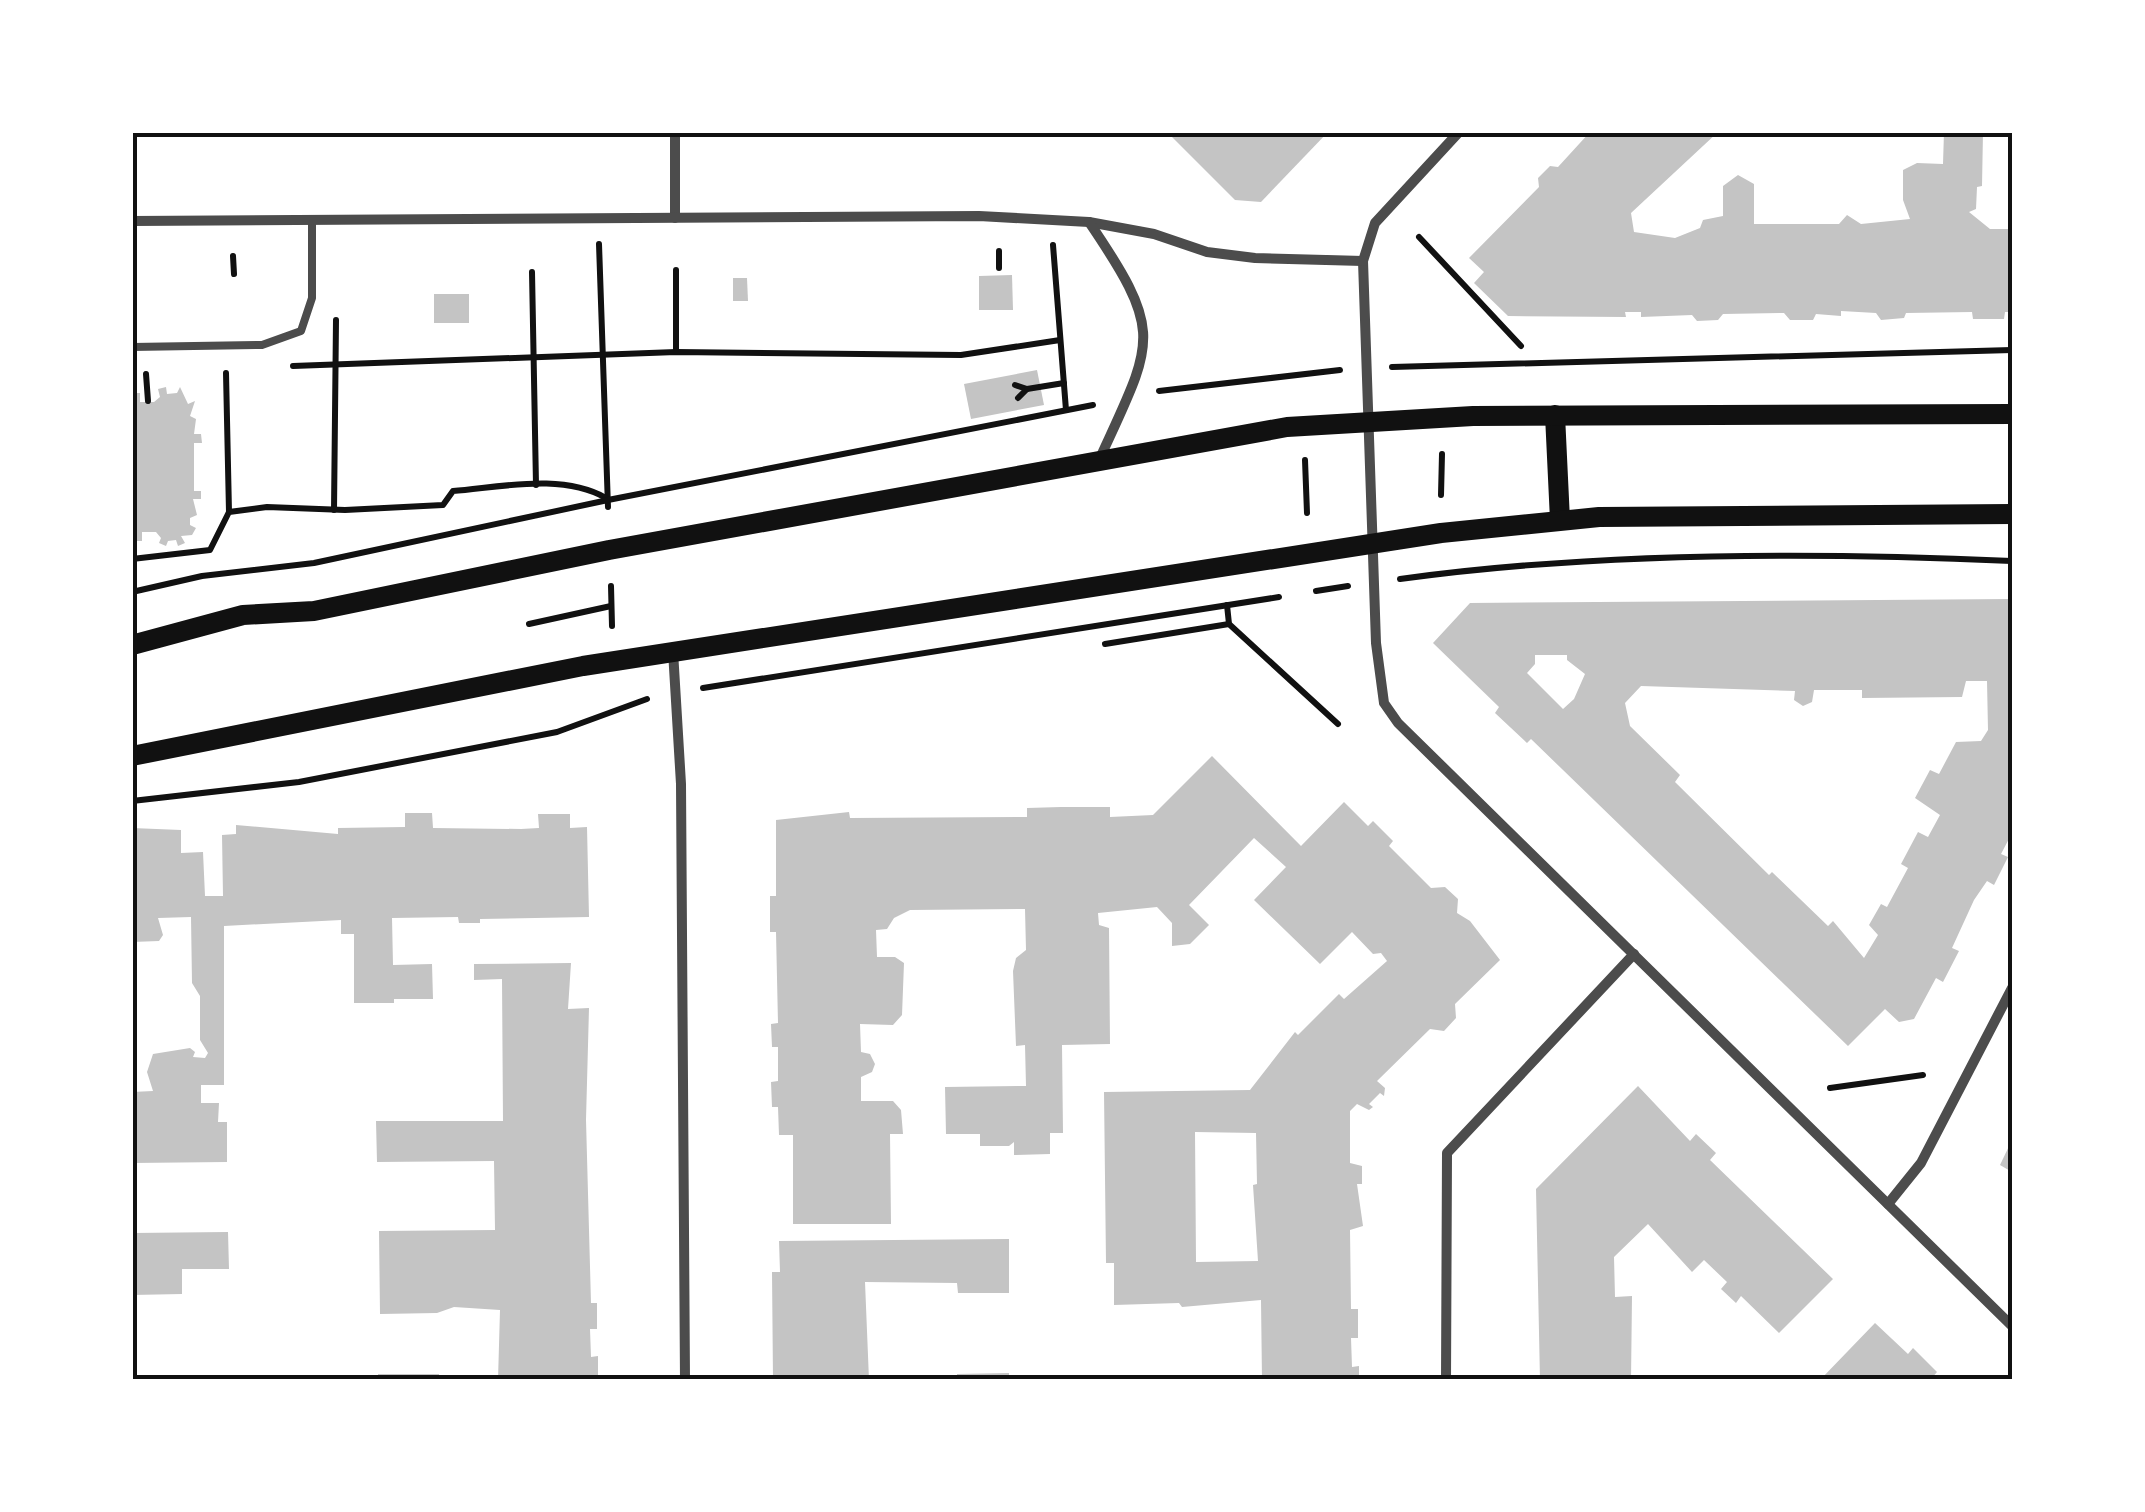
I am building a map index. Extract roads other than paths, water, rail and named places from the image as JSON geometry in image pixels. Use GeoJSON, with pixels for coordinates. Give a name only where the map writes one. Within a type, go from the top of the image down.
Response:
{"type":"FeatureCollection","features":[{"type":"Feature","properties":{"kind":"main road"},"geometry":{"type":"LineString","coordinates":[[132,645],[243,616],[314,611],[609,550],[1226,434],[1366,422],[1555,415],[2012,414]]}},
{"type":"Feature","properties":{"kind":"main road"},"geometry":{"type":"LineString","coordinates":[[1555,415],[1560,520]]}},
{"type":"Feature","properties":{"kind":"main road"},"geometry":{"type":"LineString","coordinates":[[132,756],[673,650],[1371,542],[1560,520],[2012,514]]}},
{"type":"Feature","properties":{"kind":"street"},"geometry":{"type":"LineString","coordinates":[[674,218],[675,132]]}},
{"type":"Feature","properties":{"kind":"street"},"geometry":{"type":"LineString","coordinates":[[1458,132],[1374,224],[1363,261],[1371,542],[1377,659],[1384,702],[1398,723],[2012,1326]]}},
{"type":"Feature","properties":{"kind":"street"},"geometry":{"type":"LineString","coordinates":[[132,221],[1051,219],[1154,234],[1207,252],[1363,261]]}},
{"type":"Feature","properties":{"kind":"street"},"geometry":{"type":"LineString","coordinates":[[1089,222],[1131,284],[1144,320],[1137,378],[1100,458]]}},
{"type":"Feature","properties":{"kind":"street"},"geometry":{"type":"LineString","coordinates":[[673,650],[680,784],[685,1380]]}},
{"type":"Feature","properties":{"kind":"street"},"geometry":{"type":"LineString","coordinates":[[1446,1380],[1447,1152],[1634,954]]}},
{"type":"Feature","properties":{"kind":"street"},"geometry":{"type":"LineString","coordinates":[[1888,1204],[1921,1163],[2012,988]]}},
{"type":"Feature","properties":{"kind":"lane"},"geometry":{"type":"LineString","coordinates":[[132,347],[262,345],[301,331],[312,298],[312,220]]}}]}
